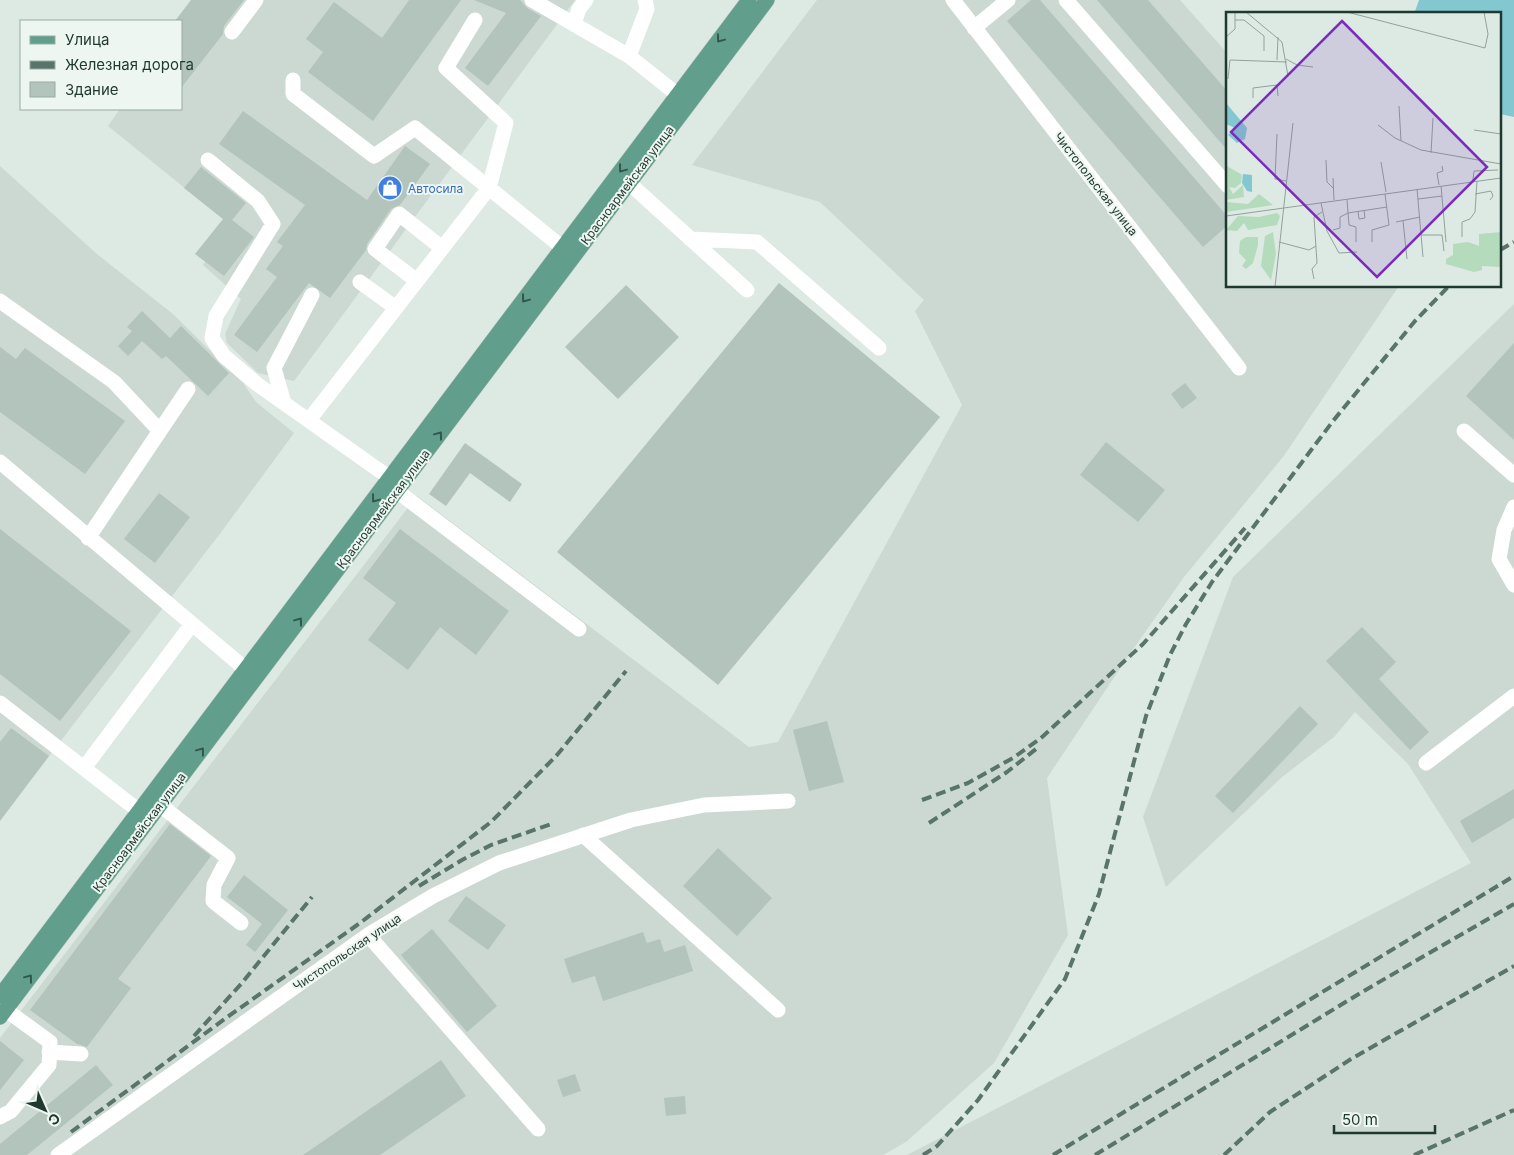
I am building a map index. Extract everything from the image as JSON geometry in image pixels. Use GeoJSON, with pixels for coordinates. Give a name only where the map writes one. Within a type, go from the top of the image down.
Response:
{"type":"FeatureCollection","features":[{"type":"Feature","properties":{"kind":"main road","name":"Красноармейская улица"},"geometry":{"type":"LineString","coordinates":[[393,485],[562,248],[750,0]]}},
{"type":"Feature","properties":{"kind":"main road","name":"Красноармейская улица"},"geometry":{"type":"LineString","coordinates":[[0,996],[139,811],[251,673],[393,485],[629,183],[767,0]]}},
{"type":"Feature","properties":{"kind":"main road","name":"Красноармейская улица"},"geometry":{"type":"LineString","coordinates":[[3,1014],[160,805],[251,673]]}},
{"type":"Feature","properties":{"kind":"street"},"geometry":{"type":"LineString","coordinates":[[232,32],[256,0]]}},
{"type":"Feature","properties":{"kind":"street"},"geometry":{"type":"LineString","coordinates":[[532,0],[629,56],[678,95]]}},
{"type":"Feature","properties":{"kind":"street"},"geometry":{"type":"LineString","coordinates":[[574,24],[579,10],[586,0]]}},
{"type":"Feature","properties":{"kind":"street"},"geometry":{"type":"LineString","coordinates":[[629,56],[648,9],[645,0]]}},
{"type":"Feature","properties":{"kind":"street","name":"Чистопольская улица"},"geometry":{"type":"LineString","coordinates":[[953,0],[1239,368]]}},
{"type":"Feature","properties":{"kind":"street"},"geometry":{"type":"LineString","coordinates":[[974,28],[1008,0]]}},
{"type":"Feature","properties":{"kind":"street"},"geometry":{"type":"LineString","coordinates":[[1066,0],[1226,184]]}},
{"type":"Feature","properties":{"kind":"street"},"geometry":{"type":"LineString","coordinates":[[310,420],[489,188],[506,123],[446,68],[475,20]]}},
{"type":"Feature","properties":{"kind":"street"},"geometry":{"type":"LineString","coordinates":[[293,80],[293,94],[374,156],[414,128],[562,248]]}},
{"type":"Feature","properties":{"kind":"street"},"geometry":{"type":"LineString","coordinates":[[208,160],[258,201],[273,224],[216,316],[212,338],[224,356],[257,384],[310,420],[579,629]]}},
{"type":"Feature","properties":{"kind":"street"},"geometry":{"type":"LineString","coordinates":[[629,183],[747,290]]}},
{"type":"Feature","properties":{"kind":"street"},"geometry":{"type":"LineString","coordinates":[[417,282],[375,249],[399,214],[442,248]]}},
{"type":"Feature","properties":{"kind":"street"},"geometry":{"type":"LineString","coordinates":[[690,239],[756,242],[879,348]]}},
{"type":"Feature","properties":{"kind":"street"},"geometry":{"type":"LineString","coordinates":[[360,282],[396,308]]}},
{"type":"Feature","properties":{"kind":"street"},"geometry":{"type":"LineString","coordinates":[[284,403],[274,368],[312,296]]}},
{"type":"Feature","properties":{"kind":"street"},"geometry":{"type":"LineString","coordinates":[[0,301],[114,382],[160,431]]}},
{"type":"Feature","properties":{"kind":"street"},"geometry":{"type":"LineString","coordinates":[[88,538],[188,389]]}},
{"type":"Feature","properties":{"kind":"street"},"geometry":{"type":"LineString","coordinates":[[1464,431],[1514,475]]}},
{"type":"Feature","properties":{"kind":"street"},"geometry":{"type":"LineString","coordinates":[[0,462],[88,538],[251,673]]}},
{"type":"Feature","properties":{"kind":"street"},"geometry":{"type":"LineString","coordinates":[[1514,507],[1504,530],[1499,559],[1514,585]]}},
{"type":"Feature","properties":{"kind":"street"},"geometry":{"type":"LineString","coordinates":[[84,768],[192,624]]}},
{"type":"Feature","properties":{"kind":"street"},"geometry":{"type":"LineString","coordinates":[[1426,763],[1514,696]]}},
{"type":"Feature","properties":{"kind":"street"},"geometry":{"type":"LineString","coordinates":[[0,704],[139,811]]}},
{"type":"Feature","properties":{"kind":"street","name":"Чистопольская улица"},"geometry":{"type":"LineString","coordinates":[[58,1155],[368,935],[433,896],[499,863],[631,820],[704,805],[788,801]]}},
{"type":"Feature","properties":{"kind":"street"},"geometry":{"type":"LineString","coordinates":[[160,805],[228,858],[214,885],[214,901],[241,923]]}},
{"type":"Feature","properties":{"kind":"street"},"geometry":{"type":"LineString","coordinates":[[583,835],[778,1010]]}},
{"type":"Feature","properties":{"kind":"street"},"geometry":{"type":"LineString","coordinates":[[368,935],[538,1129]]}},
{"type":"Feature","properties":{"kind":"street"},"geometry":{"type":"LineString","coordinates":[[0,1118],[11,1111],[49,1065],[50,1042],[3,1014]]}},
{"type":"Feature","properties":{"kind":"street"},"geometry":{"type":"LineString","coordinates":[[49,1052],[81,1054]]}},
{"type":"Feature","properties":{"kind":"shaded area"},"geometry":{"type":"Polygon","coordinates":[[[194,0],[575,0],[294,381],[258,373],[227,343],[225,334],[241,299],[203,265],[233,227],[108,126],[119,110],[182,110],[181,20],[194,0]]]}},
{"type":"Feature","properties":{"kind":"shaded area"},"geometry":{"type":"Polygon","coordinates":[[[817,0],[1180,0],[1226,52],[1226,288],[1398,288],[1283,457],[1184,577],[1129,655],[1047,778],[1068,935],[994,1063],[906,1142],[883,1155],[0,1155],[0,1038],[417,496],[749,747],[778,742],[962,405],[915,311],[924,300],[820,202],[692,165],[817,0]]]}},
{"type":"Feature","properties":{"kind":"shaded area"},"geometry":{"type":"Polygon","coordinates":[[[0,166],[98,255],[173,314],[243,383],[256,402],[294,433],[222,531],[0,820],[0,166]]]}},
{"type":"Feature","properties":{"kind":"shaded area"},"geometry":{"type":"Polygon","coordinates":[[[1514,304],[1514,1155],[907,1155],[1471,863],[1408,764],[1355,712],[1334,737],[1282,777],[1166,887],[1143,817],[1233,577],[1514,304]]]}},
{"type":"Feature","properties":{"kind":"water"},"geometry":{"type":"Polygon","coordinates":[[[1419,0],[1514,0],[1514,117],[1502,114],[1502,12],[1415,12],[1419,0]]]}},
{"type":"Feature","properties":{"kind":"building"},"geometry":{"type":"Polygon","coordinates":[[[191,0],[244,0],[224,26],[223,34],[182,87],[182,20],[176,20],[191,0]]]}},
{"type":"Feature","properties":{"kind":"building"},"geometry":{"type":"Polygon","coordinates":[[[409,0],[461,0],[373,121],[308,72],[323,52],[306,39],[334,2],[382,38],[409,0]]]}},
{"type":"Feature","properties":{"kind":"building"},"geometry":{"type":"Polygon","coordinates":[[[474,0],[520,0],[527,8],[541,16],[488,86],[465,68],[506,13],[474,0]]]}},
{"type":"Feature","properties":{"kind":"building"},"geometry":{"type":"Polygon","coordinates":[[[1031,0],[1040,0],[1226,215],[1226,227],[1203,247],[1007,21],[1031,0]]]}},
{"type":"Feature","properties":{"kind":"building"},"geometry":{"type":"Polygon","coordinates":[[[1097,0],[1148,0],[1226,90],[1226,149],[1097,0]]]}},
{"type":"Feature","properties":{"kind":"building"},"geometry":{"type":"Polygon","coordinates":[[[243,111],[367,200],[405,146],[430,164],[400,205],[391,209],[367,244],[366,250],[330,298],[309,283],[257,352],[234,335],[277,277],[266,269],[283,246],[277,242],[305,205],[219,144],[243,111]]]}},
{"type":"Feature","properties":{"kind":"building"},"geometry":{"type":"Polygon","coordinates":[[[201,167],[246,203],[232,220],[254,237],[224,276],[195,254],[223,219],[184,188],[201,167]]]}},
{"type":"Feature","properties":{"kind":"building"},"geometry":{"type":"Polygon","coordinates":[[[779,283],[940,417],[718,685],[557,552],[779,283]]]}},
{"type":"Feature","properties":{"kind":"building"},"geometry":{"type":"Polygon","coordinates":[[[626,285],[679,337],[618,399],[565,347],[626,285]]]}},
{"type":"Feature","properties":{"kind":"building"},"geometry":{"type":"Polygon","coordinates":[[[142,311],[170,338],[181,326],[229,373],[208,396],[166,356],[162,359],[142,341],[128,356],[118,346],[132,331],[127,327],[142,311]]]}},
{"type":"Feature","properties":{"kind":"building"},"geometry":{"type":"Polygon","coordinates":[[[1514,343],[1514,440],[1466,396],[1514,343]]]}},
{"type":"Feature","properties":{"kind":"building"},"geometry":{"type":"Polygon","coordinates":[[[0,347],[16,359],[25,348],[125,421],[85,474],[0,412],[0,347]]]}},
{"type":"Feature","properties":{"kind":"building"},"geometry":{"type":"Polygon","coordinates":[[[1185,383],[1197,398],[1182,409],[1171,394],[1185,383]]]}},
{"type":"Feature","properties":{"kind":"building"},"geometry":{"type":"Polygon","coordinates":[[[1106,442],[1165,490],[1138,522],[1080,475],[1106,442]]]}},
{"type":"Feature","properties":{"kind":"building"},"geometry":{"type":"Polygon","coordinates":[[[465,443],[522,484],[510,502],[470,473],[446,506],[429,494],[465,443]]]}},
{"type":"Feature","properties":{"kind":"building"},"geometry":{"type":"Polygon","coordinates":[[[159,493],[190,517],[155,563],[124,539],[159,493]]]}},
{"type":"Feature","properties":{"kind":"building"},"geometry":{"type":"Polygon","coordinates":[[[0,529],[131,631],[60,721],[0,674],[0,529]]]}},
{"type":"Feature","properties":{"kind":"building"},"geometry":{"type":"Polygon","coordinates":[[[400,529],[509,611],[476,655],[440,627],[408,670],[368,640],[396,603],[363,578],[400,529]]]}},
{"type":"Feature","properties":{"kind":"building"},"geometry":{"type":"Polygon","coordinates":[[[1362,627],[1396,662],[1379,679],[1429,732],[1410,750],[1326,661],[1362,627]]]}},
{"type":"Feature","properties":{"kind":"building"},"geometry":{"type":"Polygon","coordinates":[[[1300,706],[1318,724],[1233,813],[1215,796],[1300,706]]]}},
{"type":"Feature","properties":{"kind":"building"},"geometry":{"type":"Polygon","coordinates":[[[827,721],[844,782],[809,791],[793,730],[827,721]]]}},
{"type":"Feature","properties":{"kind":"building"},"geometry":{"type":"Polygon","coordinates":[[[11,728],[49,756],[0,821],[0,742],[11,728]]]}},
{"type":"Feature","properties":{"kind":"building"},"geometry":{"type":"Polygon","coordinates":[[[1514,789],[1514,818],[1472,843],[1460,821],[1514,789]]]}},
{"type":"Feature","properties":{"kind":"building"},"geometry":{"type":"Polygon","coordinates":[[[170,824],[211,856],[118,979],[131,988],[87,1047],[77,1044],[30,1010],[170,824]]]}},
{"type":"Feature","properties":{"kind":"building"},"geometry":{"type":"Polygon","coordinates":[[[718,848],[772,898],[737,936],[683,886],[718,848]]]}},
{"type":"Feature","properties":{"kind":"building"},"geometry":{"type":"Polygon","coordinates":[[[244,875],[288,910],[255,952],[246,945],[262,924],[227,897],[244,875]]]}},
{"type":"Feature","properties":{"kind":"building"},"geometry":{"type":"Polygon","coordinates":[[[466,896],[506,925],[488,950],[448,921],[466,896]]]}},
{"type":"Feature","properties":{"kind":"building"},"geometry":{"type":"Polygon","coordinates":[[[432,929],[497,1006],[467,1032],[401,955],[432,929]]]}},
{"type":"Feature","properties":{"kind":"building"},"geometry":{"type":"Polygon","coordinates":[[[643,932],[647,943],[660,939],[664,952],[685,945],[693,971],[603,1001],[595,976],[572,983],[564,959],[643,932]]]}},
{"type":"Feature","properties":{"kind":"building"},"geometry":{"type":"Polygon","coordinates":[[[0,1041],[24,1060],[0,1090],[0,1041]]]}},
{"type":"Feature","properties":{"kind":"building"},"geometry":{"type":"Polygon","coordinates":[[[441,1060],[466,1096],[380,1155],[303,1155],[441,1060]]]}},
{"type":"Feature","properties":{"kind":"building"},"geometry":{"type":"Polygon","coordinates":[[[96,1065],[113,1085],[27,1155],[0,1155],[0,1144],[96,1065]]]}},
{"type":"Feature","properties":{"kind":"building"},"geometry":{"type":"Polygon","coordinates":[[[575,1074],[581,1091],[563,1097],[557,1080],[575,1074]]]}},
{"type":"Feature","properties":{"kind":"building"},"geometry":{"type":"Polygon","coordinates":[[[685,1096],[686,1114],[666,1116],[664,1098],[685,1096]]]}},
{"type":"Feature","properties":{"kind":"railway"},"geometry":{"type":"LineString","coordinates":[[1502,249],[1514,242]]}},
{"type":"Feature","properties":{"kind":"railway"},"geometry":{"type":"LineString","coordinates":[[923,1155],[937,1146],[978,1100],[1065,979],[1099,894],[1146,716],[1170,655],[1186,624],[1212,582],[1333,421],[1415,321],[1447,288]]}},
{"type":"Feature","properties":{"kind":"railway"},"geometry":{"type":"LineString","coordinates":[[922,800],[968,783],[1013,758],[1041,738],[1143,644],[1245,528]]}},
{"type":"Feature","properties":{"kind":"railway"},"geometry":{"type":"LineString","coordinates":[[71,1132],[226,1018],[360,923],[491,822],[557,755],[626,671]]}},
{"type":"Feature","properties":{"kind":"railway"},"geometry":{"type":"LineString","coordinates":[[929,823],[1007,772],[1036,749]]}},
{"type":"Feature","properties":{"kind":"railway"},"geometry":{"type":"LineString","coordinates":[[419,886],[491,845],[554,823]]}},
{"type":"Feature","properties":{"kind":"railway"},"geometry":{"type":"LineString","coordinates":[[1053,1155],[1514,876]]}},
{"type":"Feature","properties":{"kind":"railway"},"geometry":{"type":"LineString","coordinates":[[194,1036],[241,984],[312,897]]}},
{"type":"Feature","properties":{"kind":"railway"},"geometry":{"type":"LineString","coordinates":[[1095,1155],[1362,992],[1514,904]]}},
{"type":"Feature","properties":{"kind":"railway"},"geometry":{"type":"LineString","coordinates":[[1224,1155],[1270,1112],[1351,1059],[1514,966]]}},
{"type":"Feature","properties":{"kind":"railway"},"geometry":{"type":"LineString","coordinates":[[1414,1155],[1514,1110]]}},
{"type":"Feature","properties":{"kind":"place","name":"Автосила"},"geometry":{"type":"Point","coordinates":[390,188]}}]}
